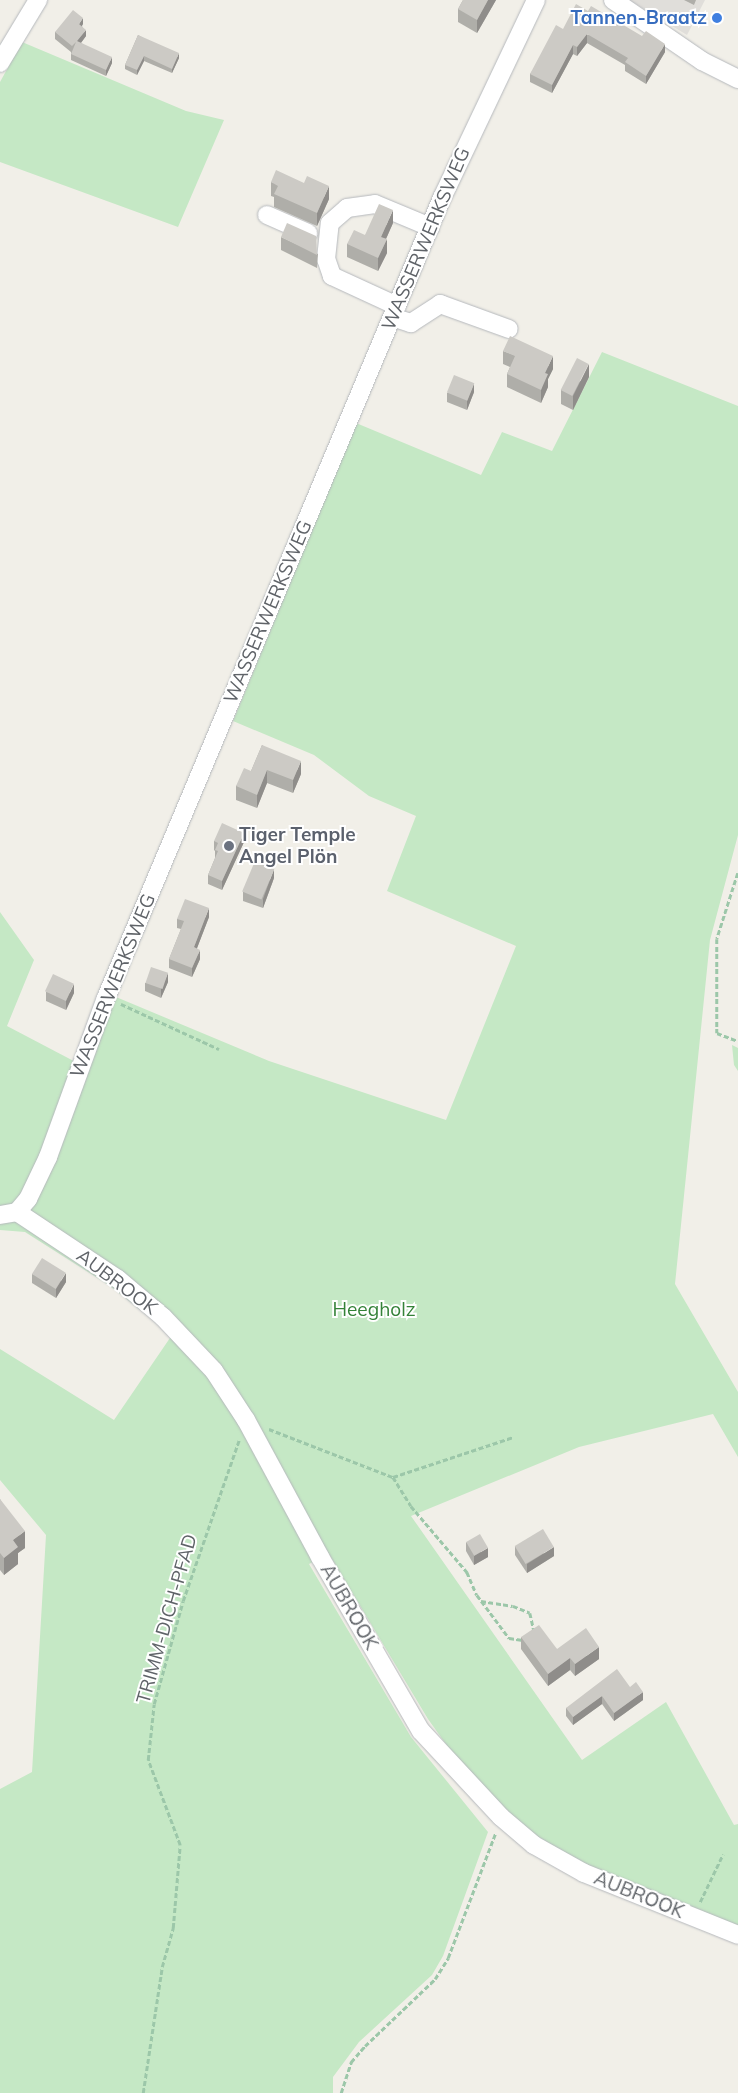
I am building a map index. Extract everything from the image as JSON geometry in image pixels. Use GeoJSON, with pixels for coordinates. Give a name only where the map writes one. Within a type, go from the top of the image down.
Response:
{"type":"FeatureCollection","features":[{"type":"Feature","properties":{"kind":"street"},"geometry":{"type":"LineString","coordinates":[[0,63],[38,0]]}},
{"type":"Feature","properties":{"kind":"street","name":"WASSERWERKSWEG"},"geometry":{"type":"LineString","coordinates":[[8,1214],[28,1199],[48,1157],[106,998],[394,312],[430,228],[536,0]]}},
{"type":"Feature","properties":{"kind":"street"},"geometry":{"type":"LineString","coordinates":[[613,0],[702,61],[738,79]]}},
{"type":"Feature","properties":{"kind":"street"},"geometry":{"type":"LineString","coordinates":[[430,228],[375,204],[362,203],[347,208],[330,223],[326,259],[332,276],[410,323],[440,304],[508,329]]}},
{"type":"Feature","properties":{"kind":"street"},"geometry":{"type":"LineString","coordinates":[[267,215],[327,242]]}},
{"type":"Feature","properties":{"kind":"street","name":"AUBROOK"},"geometry":{"type":"LineString","coordinates":[[8,1214],[118,1279],[163,1317],[214,1371],[246,1420],[320,1557],[422,1731],[501,1817],[534,1845],[584,1873],[738,1935]]}},
{"type":"Feature","properties":{"kind":"path"},"geometry":{"type":"LineString","coordinates":[[738,873],[717,939],[717,1033],[738,1041]]}},
{"type":"Feature","properties":{"kind":"path"},"geometry":{"type":"LineString","coordinates":[[106,998],[219,1049]]}},
{"type":"Feature","properties":{"kind":"path"},"geometry":{"type":"LineString","coordinates":[[246,1420],[393,1477],[411,1506],[467,1572],[481,1601],[509,1638],[521,1641],[534,1633],[530,1613],[513,1606],[481,1601]]}},
{"type":"Feature","properties":{"kind":"path","name":"TRIMM-DICH-PFAD"},"geometry":{"type":"LineString","coordinates":[[143,2093],[162,1968],[173,1928],[180,1845],[148,1760],[154,1704],[183,1602],[246,1420]]}},
{"type":"Feature","properties":{"kind":"path"},"geometry":{"type":"LineString","coordinates":[[393,1477],[513,1437]]}},
{"type":"Feature","properties":{"kind":"path"},"geometry":{"type":"LineString","coordinates":[[341,2093],[351,2062],[365,2046],[421,1996],[448,1958],[486,1862],[501,1817]]}},
{"type":"Feature","properties":{"kind":"path"},"geometry":{"type":"LineString","coordinates":[[693,1917],[723,1854]]}},
{"type":"Feature","properties":{"kind":"shaded area"},"geometry":{"type":"Polygon","coordinates":[[[629,0],[705,0],[687,35],[629,0]]]}},
{"type":"Feature","properties":{"kind":"green space"},"geometry":{"type":"Polygon","coordinates":[[[22,42],[186,111],[224,120],[178,227],[0,162],[0,82],[22,42]]]}},
{"type":"Feature","properties":{"kind":"green space","name":"Heegholz"},"geometry":{"type":"Polygon","coordinates":[[[602,352],[738,406],[738,835],[710,940],[675,1284],[738,1392],[738,1457],[713,1414],[579,1447],[411,1516],[582,1760],[666,1702],[734,1825],[738,1824],[738,1927],[585,1866],[534,1834],[470,1778],[428,1719],[329,1554],[309,1564],[411,1737],[488,1832],[443,1956],[432,1975],[359,2042],[333,2077],[333,2093],[0,2093],[0,1789],[32,1772],[46,1535],[0,1480],[0,1349],[114,1420],[172,1335],[110,1286],[25,1232],[0,1230],[0,912],[34,960],[7,1026],[87,1068],[116,997],[269,1061],[446,1120],[516,946],[387,891],[416,816],[369,796],[314,755],[233,721],[356,423],[481,475],[502,432],[552,451],[602,352]]]}},
{"type":"Feature","properties":{"kind":"green space"},"geometry":{"type":"Polygon","coordinates":[[[732,1045],[738,1048],[738,1071],[734,1065],[732,1045]]]}},
{"type":"Feature","properties":{"kind":"building"},"geometry":{"type":"Polygon","coordinates":[[[463,0],[488,0],[477,20],[458,9],[463,0]]]}},
{"type":"Feature","properties":{"kind":"building"},"geometry":{"type":"Polygon","coordinates":[[[576,4],[588,11],[591,6],[642,36],[646,31],[665,44],[646,76],[625,62],[628,58],[587,34],[577,47],[573,45],[552,85],[530,74],[556,25],[563,29],[576,4]]]}},
{"type":"Feature","properties":{"kind":"building"},"geometry":{"type":"Polygon","coordinates":[[[73,10],[83,18],[79,24],[86,30],[77,41],[112,57],[106,70],[71,54],[76,42],[72,46],[55,32],[73,10]]]}},
{"type":"Feature","properties":{"kind":"building"},"geometry":{"type":"Polygon","coordinates":[[[138,35],[179,53],[172,69],[144,56],[137,70],[125,65],[138,35]]]}},
{"type":"Feature","properties":{"kind":"building"},"geometry":{"type":"Polygon","coordinates":[[[276,170],[304,183],[307,176],[329,186],[317,213],[274,194],[278,186],[271,182],[276,170]]]}},
{"type":"Feature","properties":{"kind":"building"},"geometry":{"type":"Polygon","coordinates":[[[379,204],[393,210],[381,237],[387,239],[378,258],[347,244],[354,230],[365,235],[379,204]]]}},
{"type":"Feature","properties":{"kind":"building"},"geometry":{"type":"Polygon","coordinates":[[[287,223],[316,236],[317,255],[281,237],[287,223]]]}},
{"type":"Feature","properties":{"kind":"building"},"geometry":{"type":"Polygon","coordinates":[[[510,336],[553,356],[545,373],[548,374],[541,390],[507,374],[515,356],[503,351],[510,336]]]}},
{"type":"Feature","properties":{"kind":"building"},"geometry":{"type":"Polygon","coordinates":[[[577,358],[589,364],[572,396],[561,390],[577,358]]]}},
{"type":"Feature","properties":{"kind":"building"},"geometry":{"type":"Polygon","coordinates":[[[454,375],[474,383],[467,401],[447,393],[454,375]]]}},
{"type":"Feature","properties":{"kind":"building"},"geometry":{"type":"Polygon","coordinates":[[[262,745],[301,761],[293,780],[267,770],[257,795],[236,786],[244,768],[251,771],[262,745]]]}},
{"type":"Feature","properties":{"kind":"building"},"geometry":{"type":"Polygon","coordinates":[[[222,823],[244,833],[222,881],[208,875],[218,851],[215,850],[218,843],[214,841],[222,823]]]}},
{"type":"Feature","properties":{"kind":"building"},"geometry":{"type":"Polygon","coordinates":[[[255,861],[274,869],[261,900],[242,891],[255,861]]]}},
{"type":"Feature","properties":{"kind":"building"},"geometry":{"type":"Polygon","coordinates":[[[185,899],[209,908],[194,947],[200,950],[192,968],[169,959],[184,921],[177,919],[185,899]]]}},
{"type":"Feature","properties":{"kind":"building"},"geometry":{"type":"Polygon","coordinates":[[[151,967],[168,973],[162,989],[145,983],[151,967]]]}},
{"type":"Feature","properties":{"kind":"building"},"geometry":{"type":"Polygon","coordinates":[[[53,974],[74,984],[66,1001],[45,991],[53,974]]]}},
{"type":"Feature","properties":{"kind":"building"},"geometry":{"type":"Polygon","coordinates":[[[42,1258],[66,1273],[56,1289],[32,1274],[42,1258]]]}},
{"type":"Feature","properties":{"kind":"building"},"geometry":{"type":"Polygon","coordinates":[[[0,1499],[25,1531],[13,1540],[18,1547],[4,1558],[0,1553],[0,1499]]]}},
{"type":"Feature","properties":{"kind":"building"},"geometry":{"type":"Polygon","coordinates":[[[543,1529],[554,1547],[526,1564],[515,1546],[543,1529]]]}},
{"type":"Feature","properties":{"kind":"building"},"geometry":{"type":"Polygon","coordinates":[[[480,1534],[488,1548],[474,1556],[466,1542],[480,1534]]]}},
{"type":"Feature","properties":{"kind":"building"},"geometry":{"type":"Polygon","coordinates":[[[539,1625],[557,1649],[586,1628],[599,1647],[575,1664],[570,1658],[548,1674],[521,1637],[539,1625]]]}},
{"type":"Feature","properties":{"kind":"building"},"geometry":{"type":"Polygon","coordinates":[[[617,1669],[630,1687],[636,1682],[643,1692],[614,1713],[602,1696],[573,1717],[566,1708],[617,1669]]]}},
{"type":"Feature","properties":{"kind":"place","name":"Tannen-Braatz"},"geometry":{"type":"Point","coordinates":[717,18]}},
{"type":"Feature","properties":{"kind":"place","name":"Tiger Temple Angel Plön"},"geometry":{"type":"Point","coordinates":[229,846]}}]}
